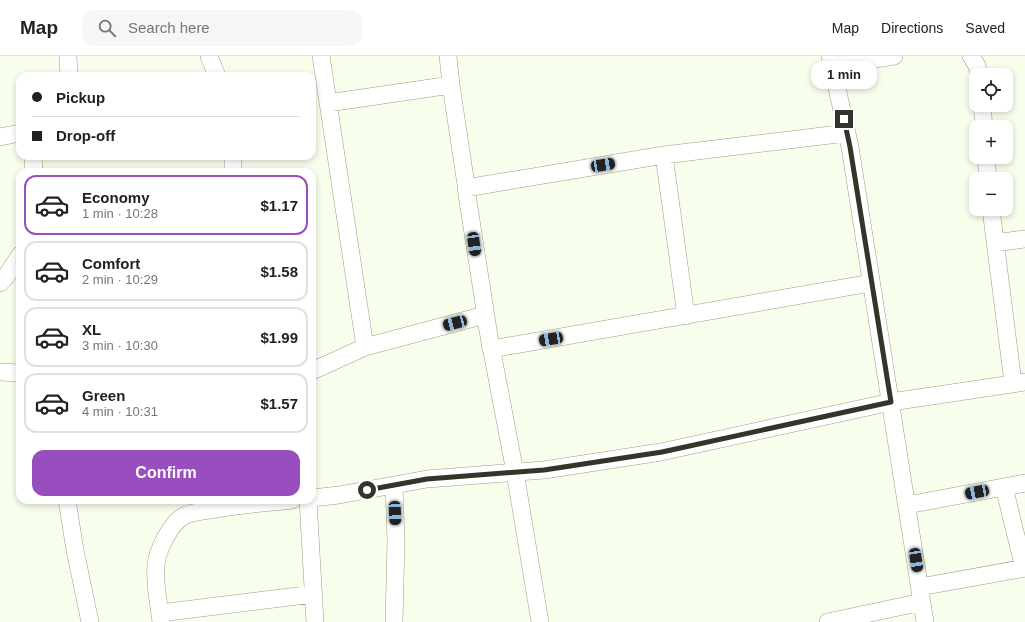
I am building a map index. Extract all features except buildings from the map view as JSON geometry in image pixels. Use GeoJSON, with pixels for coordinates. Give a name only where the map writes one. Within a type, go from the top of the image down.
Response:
{"type":"FeatureCollection","features":[{"type":"Feature","properties":{"kind":"street"},"geometry":{"type":"LineString","coordinates":[[68,56],[69,72]]}},
{"type":"Feature","properties":{"kind":"street"},"geometry":{"type":"LineString","coordinates":[[209,56],[215,72]]}},
{"type":"Feature","properties":{"kind":"street"},"geometry":{"type":"LineString","coordinates":[[321,56],[365,347]]}},
{"type":"Feature","properties":{"kind":"street"},"geometry":{"type":"LineString","coordinates":[[452,56],[451,85],[485,315],[515,472],[540,622]]}},
{"type":"Feature","properties":{"kind":"street"},"geometry":{"type":"LineString","coordinates":[[894,56],[832,61],[847,133],[926,622]]}},
{"type":"Feature","properties":{"kind":"street"},"geometry":{"type":"LineString","coordinates":[[972,56],[977,68]]}},
{"type":"Feature","properties":{"kind":"street"},"geometry":{"type":"LineString","coordinates":[[328,103],[451,85]]}},
{"type":"Feature","properties":{"kind":"street"},"geometry":{"type":"LineString","coordinates":[[466,188],[664,155],[847,133]]}},
{"type":"Feature","properties":{"kind":"street"},"geometry":{"type":"LineString","coordinates":[[0,137],[16,134]]}},
{"type":"Feature","properties":{"kind":"street"},"geometry":{"type":"LineString","coordinates":[[664,155],[686,316]]}},
{"type":"Feature","properties":{"kind":"street"},"geometry":{"type":"LineString","coordinates":[[466,188],[491,349]]}},
{"type":"Feature","properties":{"kind":"street"},"geometry":{"type":"LineString","coordinates":[[316,498],[394,486],[427,479],[544,470],[662,452],[891,402],[1019,382],[995,244],[992,216]]}},
{"type":"Feature","properties":{"kind":"street"},"geometry":{"type":"LineString","coordinates":[[995,244],[1025,239]]}},
{"type":"Feature","properties":{"kind":"street"},"geometry":{"type":"LineString","coordinates":[[0,282],[16,261]]}},
{"type":"Feature","properties":{"kind":"street"},"geometry":{"type":"LineString","coordinates":[[491,349],[872,283]]}},
{"type":"Feature","properties":{"kind":"street"},"geometry":{"type":"LineString","coordinates":[[316,369],[365,347],[485,315]]}},
{"type":"Feature","properties":{"kind":"street"},"geometry":{"type":"LineString","coordinates":[[0,372],[16,373]]}},
{"type":"Feature","properties":{"kind":"street"},"geometry":{"type":"LineString","coordinates":[[907,505],[1025,483]]}},
{"type":"Feature","properties":{"kind":"street"},"geometry":{"type":"LineString","coordinates":[[394,486],[396,540],[394,622]]}},
{"type":"Feature","properties":{"kind":"street"},"geometry":{"type":"LineString","coordinates":[[828,622],[921,595],[1024,568],[1004,487]]}},
{"type":"Feature","properties":{"kind":"street"},"geometry":{"type":"LineString","coordinates":[[68,504],[75,550],[90,622]]}},
{"type":"Feature","properties":{"kind":"street"},"geometry":{"type":"LineString","coordinates":[[248,504],[192,513],[183,516],[169,532],[157,558],[155,579],[161,618],[314,594]]}},
{"type":"Feature","properties":{"kind":"street"},"geometry":{"type":"LineString","coordinates":[[308,504],[315,622]]}},
{"type":"Feature","properties":{"kind":"route"},"geometry":{"type":"LineString","coordinates":[[367,490],[427,479],[544,470],[662,452],[891,402],[850,147],[844,119]]}}]}
